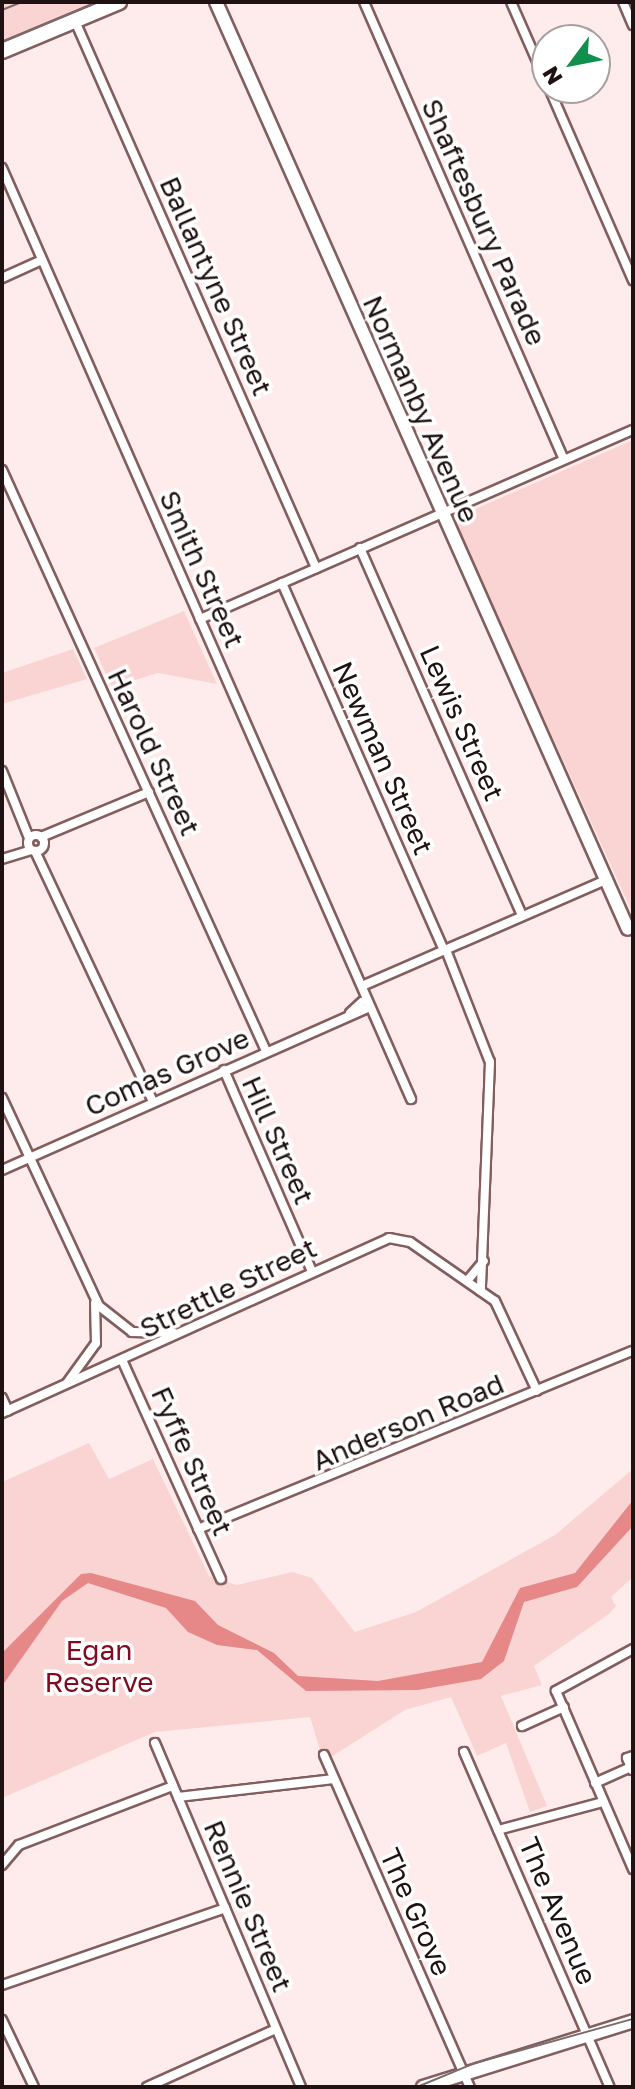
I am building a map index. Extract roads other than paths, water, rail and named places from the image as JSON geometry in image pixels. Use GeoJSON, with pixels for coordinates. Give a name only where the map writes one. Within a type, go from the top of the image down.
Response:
{"type":"FeatureCollection","features":[{"type":"Feature","properties":{"kind":"highway"},"geometry":{"type":"LineString","coordinates":[[2,51],[119,2]]}},
{"type":"Feature","properties":{"kind":"main road","name":"Normanby Avenue"},"geometry":{"type":"LineString","coordinates":[[216,2],[583,836],[631,935]]}},
{"type":"Feature","properties":{"kind":"main road"},"geometry":{"type":"LineString","coordinates":[[423,2087],[463,2069],[633,2021]]}},
{"type":"Feature","properties":{"kind":"street","name":"Shaftesbury Parade"},"geometry":{"type":"LineString","coordinates":[[364,2],[564,459]]}},
{"type":"Feature","properties":{"kind":"street"},"geometry":{"type":"LineString","coordinates":[[511,2],[531,47]]}},
{"type":"Feature","properties":{"kind":"street"},"geometry":{"type":"LineString","coordinates":[[623,2],[633,25]]}},
{"type":"Feature","properties":{"kind":"street","name":"Ballantyne Street"},"geometry":{"type":"LineString","coordinates":[[75,21],[316,568]]}},
{"type":"Feature","properties":{"kind":"street"},"geometry":{"type":"LineString","coordinates":[[556,104],[633,280]]}},
{"type":"Feature","properties":{"kind":"street","name":"Smith Street"},"geometry":{"type":"LineString","coordinates":[[2,168],[365,988],[366,1004],[411,1099]]}},
{"type":"Feature","properties":{"kind":"street"},"geometry":{"type":"LineString","coordinates":[[2,278],[42,260]]}},
{"type":"Feature","properties":{"kind":"street"},"geometry":{"type":"LineString","coordinates":[[200,619],[633,430]]}},
{"type":"Feature","properties":{"kind":"street","name":"Harold Street"},"geometry":{"type":"LineString","coordinates":[[2,470],[266,1051]]}},
{"type":"Feature","properties":{"kind":"street","name":"Lewis Street"},"geometry":{"type":"LineString","coordinates":[[360,548],[522,916]]}},
{"type":"Feature","properties":{"kind":"street","name":"Newman Street"},"geometry":{"type":"LineString","coordinates":[[282,583],[445,950],[490,1062],[481,1291]]}},
{"type":"Feature","properties":{"kind":"street"},"geometry":{"type":"LineString","coordinates":[[2,771],[153,1102]]}},
{"type":"Feature","properties":{"kind":"street"},"geometry":{"type":"LineString","coordinates":[[2,859],[149,792]]}},
{"type":"Feature","properties":{"kind":"street"},"geometry":{"type":"LineString","coordinates":[[365,988],[604,880]]}},
{"type":"Feature","properties":{"kind":"street","name":"Comas Grove"},"geometry":{"type":"LineString","coordinates":[[2,1170],[366,1004]]}},
{"type":"Feature","properties":{"kind":"street","name":"Hill Street"},"geometry":{"type":"LineString","coordinates":[[224,1070],[312,1271]]}},
{"type":"Feature","properties":{"kind":"street"},"geometry":{"type":"LineString","coordinates":[[2,1098],[94,1298],[96,1343],[62,1388]]}},
{"type":"Feature","properties":{"kind":"street","name":"Strettle Street"},"geometry":{"type":"LineString","coordinates":[[5,1412],[123,1362],[312,1271],[394,1238],[467,1281]]}},
{"type":"Feature","properties":{"kind":"street"},"geometry":{"type":"LineString","coordinates":[[484,1261],[467,1281],[501,1309],[537,1391]]}},
{"type":"Feature","properties":{"kind":"street"},"geometry":{"type":"LineString","coordinates":[[94,1298],[132,1332],[183,1331]]}},
{"type":"Feature","properties":{"kind":"street","name":"Anderson Road"},"geometry":{"type":"LineString","coordinates":[[198,1529],[633,1351]]}},
{"type":"Feature","properties":{"kind":"street","name":"Fyffe Street"},"geometry":{"type":"LineString","coordinates":[[123,1362],[221,1579]]}},
{"type":"Feature","properties":{"kind":"street"},"geometry":{"type":"LineString","coordinates":[[2,1398],[5,1412]]}},
{"type":"Feature","properties":{"kind":"street"},"geometry":{"type":"LineString","coordinates":[[633,1649],[556,1691],[633,1869]]}},
{"type":"Feature","properties":{"kind":"street"},"geometry":{"type":"LineString","coordinates":[[522,1726],[564,1707]]}},
{"type":"Feature","properties":{"kind":"street","name":"Rennie Street"},"geometry":{"type":"LineString","coordinates":[[155,1743],[301,2087]]}},
{"type":"Feature","properties":{"kind":"street","name":"The Avenue"},"geometry":{"type":"LineString","coordinates":[[464,1752],[610,2087]]}},
{"type":"Feature","properties":{"kind":"street","name":"The Grove"},"geometry":{"type":"LineString","coordinates":[[324,1755],[470,2087]]}},
{"type":"Feature","properties":{"kind":"street"},"geometry":{"type":"LineString","coordinates":[[595,1783],[632,1769],[633,1756]]}},
{"type":"Feature","properties":{"kind":"street"},"geometry":{"type":"LineString","coordinates":[[178,1797],[334,1779]]}},
{"type":"Feature","properties":{"kind":"street"},"geometry":{"type":"LineString","coordinates":[[2,1865],[19,1845],[173,1786]]}},
{"type":"Feature","properties":{"kind":"street"},"geometry":{"type":"LineString","coordinates":[[498,1830],[603,1802]]}},
{"type":"Feature","properties":{"kind":"street"},"geometry":{"type":"LineString","coordinates":[[2,1985],[225,1908]]}},
{"type":"Feature","properties":{"kind":"street"},"geometry":{"type":"LineString","coordinates":[[2,2020],[34,2087]]}},
{"type":"Feature","properties":{"kind":"street"},"geometry":{"type":"LineString","coordinates":[[147,2087],[276,2029]]}},
{"type":"Feature","properties":{"kind":"tram line"},"geometry":{"type":"LineString","coordinates":[[2,10],[22,2]]}},
{"type":"Feature","properties":{"kind":"tram line"},"geometry":{"type":"LineString","coordinates":[[2,42],[98,2]]}},
{"type":"Feature","properties":{"kind":"tram line"},"geometry":{"type":"LineString","coordinates":[[417,2087],[475,2063],[633,2019]]}},
{"type":"Feature","properties":{"kind":"park label","name":"Egan Reserve"},"geometry":{"type":"Point","coordinates":[99,1666]}}]}
